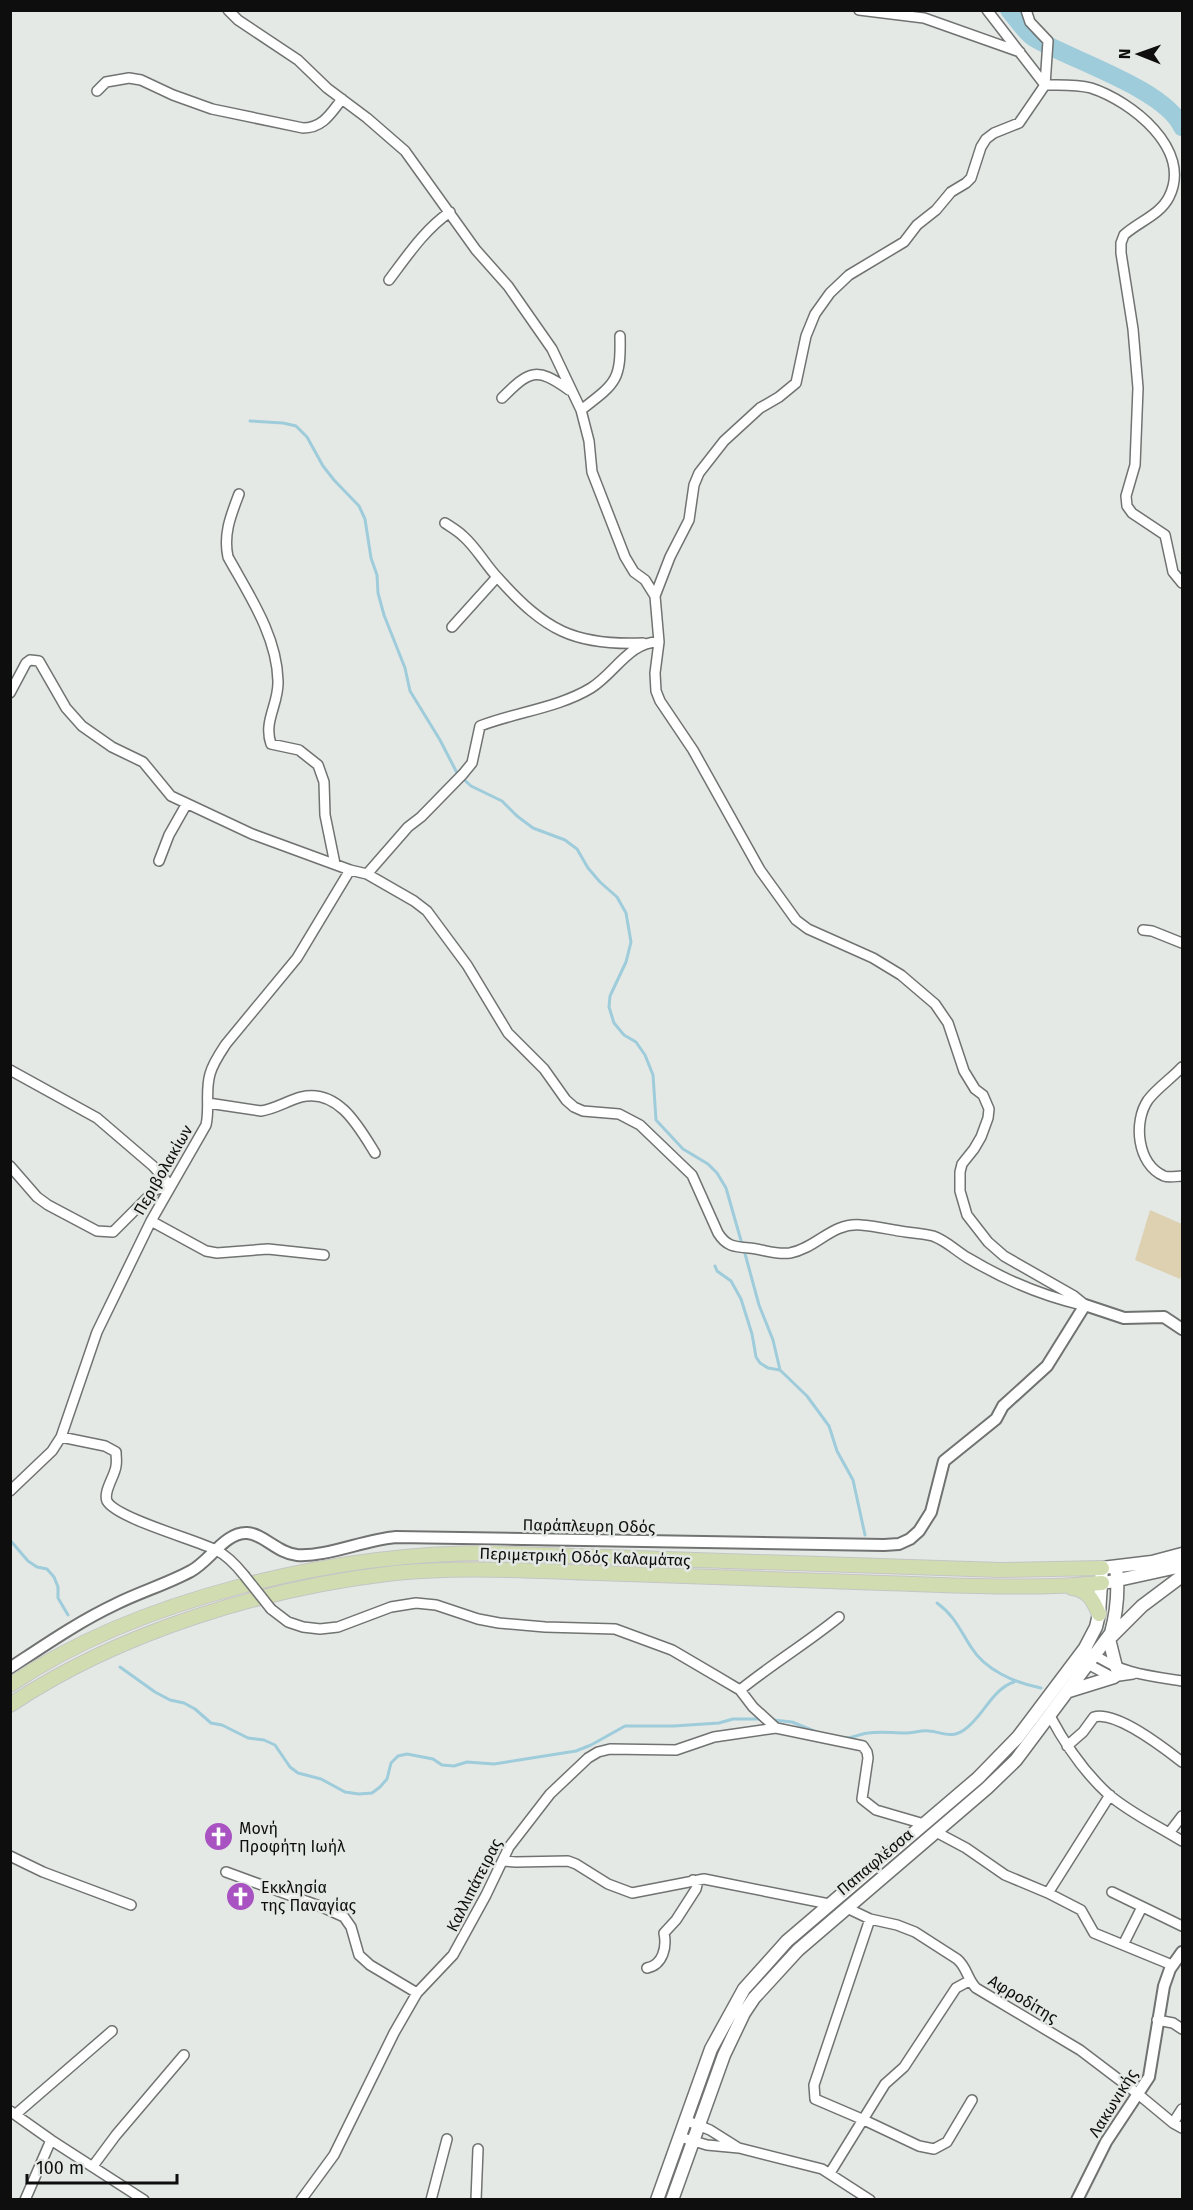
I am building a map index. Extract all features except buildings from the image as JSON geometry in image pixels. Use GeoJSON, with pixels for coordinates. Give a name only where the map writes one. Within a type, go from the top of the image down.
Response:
{"type":"FeatureCollection","features":[{"type":"Feature","properties":{"kind":"main road","name":"Περιμετρική Οδός Καλαμάτας"},"geometry":{"type":"LineString","coordinates":[[10,1685],[67,1652],[173,1607],[283,1577],[392,1557],[445,1553],[489,1553],[1000,1570],[1109,1568]]}},
{"type":"Feature","properties":{"kind":"main road"},"geometry":{"type":"LineString","coordinates":[[1109,1568],[1152,1562],[1182,1554]]}},
{"type":"Feature","properties":{"kind":"main road","name":"Περιμετρική Οδός Καλαμάτας"},"geometry":{"type":"LineString","coordinates":[[10,1705],[74,1667],[179,1622],[287,1593],[396,1573],[489,1569],[934,1585],[1058,1586],[1118,1581],[1182,1566]]}},
{"type":"Feature","properties":{"kind":"main road","name":"Παπαφλέσσα"},"geometry":{"type":"LineString","coordinates":[[657,2199],[711,2049],[744,1989],[787,1941],[978,1778],[1006,1750],[1087,1656],[1108,1640],[1115,1618],[1118,1581],[1109,1568]]}},
{"type":"Feature","properties":{"kind":"main road","name":"Παπαφλέσσα"},"geometry":{"type":"LineString","coordinates":[[672,2199],[724,2055],[744,2013],[754,1998],[798,1950],[1010,1767],[1069,1691],[1087,1656],[1099,1614],[1102,1583],[1109,1568]]}},
{"type":"Feature","properties":{"kind":"main road"},"geometry":{"type":"LineString","coordinates":[[1069,1691],[1115,1672],[1108,1640],[1142,1606],[1182,1576]]}},
{"type":"Feature","properties":{"kind":"main road"},"geometry":{"type":"LineString","coordinates":[[1058,1586],[1086,1592],[1094,1602],[1099,1614]]}},
{"type":"Feature","properties":{"kind":"street"},"geometry":{"type":"LineString","coordinates":[[228,10],[238,20],[298,60],[327,88],[405,151],[476,250],[508,286],[552,349],[581,410],[589,441],[592,472],[625,557],[634,572],[645,580],[655,596]]}},
{"type":"Feature","properties":{"kind":"street"},"geometry":{"type":"LineString","coordinates":[[859,10],[924,18],[1020,52]]}},
{"type":"Feature","properties":{"kind":"street"},"geometry":{"type":"LineString","coordinates":[[987,10],[1045,86]]}},
{"type":"Feature","properties":{"kind":"street"},"geometry":{"type":"LineString","coordinates":[[1026,10],[1030,22],[1048,46],[1045,86],[1019,123],[994,133],[986,139],[971,178],[951,192],[903,242],[849,275],[830,293],[816,314],[806,336],[796,383],[779,397],[760,408],[724,441],[699,473],[694,485],[689,520],[670,557],[655,596],[659,642],[655,673],[656,691],[660,701],[693,750],[760,870],[796,920],[808,929],[873,958],[901,975],[935,1004],[948,1023],[964,1071],[975,1089],[982,1095],[989,1109],[981,1137],[962,1164],[960,1172],[960,1191],[967,1215],[988,1242],[1004,1256],[1074,1296],[1085,1305]]}},
{"type":"Feature","properties":{"kind":"street"},"geometry":{"type":"LineString","coordinates":[[97,91],[106,82],[129,78],[141,80],[212,109],[303,128],[313,128],[327,118],[342,99]]}},
{"type":"Feature","properties":{"kind":"street"},"geometry":{"type":"LineString","coordinates":[[1045,86],[1072,85],[1090,88],[1113,99],[1153,128],[1166,142],[1174,159],[1176,177],[1171,194],[1164,206],[1124,235],[1121,253],[1133,329],[1138,388],[1135,465],[1126,496],[1127,506],[1132,513],[1165,535],[1173,572],[1182,583]]}},
{"type":"Feature","properties":{"kind":"street"},"geometry":{"type":"LineString","coordinates":[[388,280],[419,241],[450,212]]}},
{"type":"Feature","properties":{"kind":"street"},"geometry":{"type":"LineString","coordinates":[[581,410],[606,391],[616,377],[620,364],[620,336]]}},
{"type":"Feature","properties":{"kind":"street"},"geometry":{"type":"LineString","coordinates":[[502,399],[525,377],[534,373],[552,378],[571,392]]}},
{"type":"Feature","properties":{"kind":"street"},"geometry":{"type":"LineString","coordinates":[[238,494],[227,527],[226,548],[228,557],[258,612],[276,661],[278,695],[268,721],[267,733],[271,744],[299,750],[318,765],[324,782],[325,815],[335,864]]}},
{"type":"Feature","properties":{"kind":"street"},"geometry":{"type":"LineString","coordinates":[[445,523],[465,537],[496,577],[551,627],[568,635],[602,643],[659,642]]}},
{"type":"Feature","properties":{"kind":"street"},"geometry":{"type":"LineString","coordinates":[[452,627],[496,577]]}},
{"type":"Feature","properties":{"kind":"street"},"geometry":{"type":"LineString","coordinates":[[367,874],[408,827],[461,777],[471,763],[480,726],[571,698],[593,687],[643,643]]}},
{"type":"Feature","properties":{"kind":"street"},"geometry":{"type":"LineString","coordinates":[[10,693],[26,663],[30,660],[39,661],[66,708],[82,726],[112,747],[143,762],[171,796],[252,834],[350,870],[367,874],[414,901],[427,911],[467,965],[508,1033],[544,1069],[566,1100],[583,1111],[619,1114],[640,1125],[669,1155],[685,1167],[700,1191],[723,1240],[730,1246],[791,1253],[813,1245],[829,1232],[844,1225],[860,1225],[933,1236],[968,1258],[1021,1285],[1059,1300],[1085,1305],[1124,1318],[1164,1317],[1182,1329]]}},
{"type":"Feature","properties":{"kind":"street"},"geometry":{"type":"LineString","coordinates":[[159,861],[169,835],[186,805]]}},
{"type":"Feature","properties":{"kind":"street","name":"Περιβολακίων"},"geometry":{"type":"LineString","coordinates":[[10,1491],[52,1451],[61,1437],[85,1361],[97,1332],[151,1221],[206,1125],[210,1072],[226,1044],[297,958],[350,870]]}},
{"type":"Feature","properties":{"kind":"street"},"geometry":{"type":"LineString","coordinates":[[1143,930],[1152,931],[1182,943]]}},
{"type":"Feature","properties":{"kind":"street"},"geometry":{"type":"LineString","coordinates":[[1182,1067],[1148,1100],[1142,1113],[1138,1132],[1144,1155],[1153,1167],[1164,1176],[1182,1176]]}},
{"type":"Feature","properties":{"kind":"street"},"geometry":{"type":"LineString","coordinates":[[10,1070],[97,1119],[153,1166],[170,1185],[155,1190],[113,1232],[104,1232],[97,1231],[48,1205],[37,1197],[10,1166]]}},
{"type":"Feature","properties":{"kind":"street"},"geometry":{"type":"LineString","coordinates":[[208,1103],[261,1111],[270,1110],[298,1098],[322,1097],[333,1101],[349,1114],[375,1153]]}},
{"type":"Feature","properties":{"kind":"street"},"geometry":{"type":"LineString","coordinates":[[151,1221],[206,1251],[217,1253],[268,1249],[324,1255]]}},
{"type":"Feature","properties":{"kind":"street","name":"Παράπλευρη Οδός"},"geometry":{"type":"LineString","coordinates":[[10,1668],[75,1624],[118,1602],[192,1571],[234,1536],[247,1533],[294,1555],[309,1555],[396,1537],[899,1544],[910,1539],[925,1524],[931,1512],[944,1461],[996,1419],[1003,1406],[1047,1366],[1085,1305]]}},
{"type":"Feature","properties":{"kind":"street"},"geometry":{"type":"LineString","coordinates":[[61,1437],[98,1444],[116,1452],[116,1467],[106,1494],[107,1501],[112,1507],[140,1521],[217,1551],[234,1564],[271,1609],[288,1622],[303,1628],[338,1627],[391,1607],[416,1603],[436,1605],[478,1619],[499,1623],[615,1629],[672,1650],[740,1690],[753,1707],[776,1728],[863,1746],[868,1758],[862,1799],[876,1810],[924,1824]]}},
{"type":"Feature","properties":{"kind":"street"},"geometry":{"type":"LineString","coordinates":[[740,1690],[839,1617]]}},
{"type":"Feature","properties":{"kind":"street"},"geometry":{"type":"LineString","coordinates":[[1087,1656],[1115,1672],[1182,1681]]}},
{"type":"Feature","properties":{"kind":"street"},"geometry":{"type":"LineString","coordinates":[[1050,1716],[1067,1746],[1110,1795],[1182,1841]]}},
{"type":"Feature","properties":{"kind":"street"},"geometry":{"type":"LineString","coordinates":[[1067,1746],[1083,1732],[1094,1717],[1103,1716],[1144,1734],[1182,1762]]}},
{"type":"Feature","properties":{"kind":"street","name":"Καλλιπάτειρας"},"geometry":{"type":"LineString","coordinates":[[301,2199],[334,2156],[394,2033],[417,1993],[453,1955],[519,1832],[550,1794],[588,1758],[598,1752],[610,1749],[676,1750],[714,1737],[776,1728]]}},
{"type":"Feature","properties":{"kind":"street"},"geometry":{"type":"LineString","coordinates":[[1048,1893],[1110,1795]]}},
{"type":"Feature","properties":{"kind":"street"},"geometry":{"type":"LineString","coordinates":[[1169,1833],[1182,1816]]}},
{"type":"Feature","properties":{"kind":"street"},"geometry":{"type":"LineString","coordinates":[[936,1832],[966,1848],[1005,1875],[1048,1893],[1082,1911],[1094,1933],[1172,1965]]}},
{"type":"Feature","properties":{"kind":"street"},"geometry":{"type":"LineString","coordinates":[[10,1856],[43,1872],[131,1905]]}},
{"type":"Feature","properties":{"kind":"street"},"geometry":{"type":"LineString","coordinates":[[503,1861],[568,1861],[608,1884],[632,1893],[693,1880],[712,1880],[830,1904]]}},
{"type":"Feature","properties":{"kind":"street"},"geometry":{"type":"LineString","coordinates":[[226,1872],[344,1917],[351,1926],[359,1955],[370,1965],[417,1993]]}},
{"type":"Feature","properties":{"kind":"street"},"geometry":{"type":"LineString","coordinates":[[647,1968],[653,1967],[663,1956],[666,1941],[664,1933],[676,1920],[696,1890],[697,1885],[693,1880]]}},
{"type":"Feature","properties":{"kind":"street"},"geometry":{"type":"LineString","coordinates":[[1112,1892],[1182,1926]]}},
{"type":"Feature","properties":{"kind":"street"},"geometry":{"type":"LineString","coordinates":[[1123,1945],[1142,1907]]}},
{"type":"Feature","properties":{"kind":"street","name":"Αφροδίτης"},"geometry":{"type":"LineString","coordinates":[[847,1908],[870,1919],[915,1932],[963,1964],[969,1981],[985,1994],[1080,2050],[1182,2128]]}},
{"type":"Feature","properties":{"kind":"street"},"geometry":{"type":"LineString","coordinates":[[870,1919],[813,2091],[817,2100],[919,2146],[934,2149],[947,2142],[972,2100]]}},
{"type":"Feature","properties":{"kind":"street","name":"Λακωνικής"},"geometry":{"type":"LineString","coordinates":[[1077,2199],[1106,2142],[1150,2073],[1164,1986],[1172,1965],[1182,1952]]}},
{"type":"Feature","properties":{"kind":"street"},"geometry":{"type":"LineString","coordinates":[[830,2173],[885,2084],[904,2067],[956,1988],[969,1981]]}},
{"type":"Feature","properties":{"kind":"street"},"geometry":{"type":"LineString","coordinates":[[1157,2020],[1182,2029]]}},
{"type":"Feature","properties":{"kind":"street"},"geometry":{"type":"LineString","coordinates":[[112,2031],[13,2113],[144,2199]]}},
{"type":"Feature","properties":{"kind":"street"},"geometry":{"type":"LineString","coordinates":[[93,2166],[183,2055]]}},
{"type":"Feature","properties":{"kind":"street"},"geometry":{"type":"LineString","coordinates":[[1173,2123],[1182,2109]]}},
{"type":"Feature","properties":{"kind":"street"},"geometry":{"type":"LineString","coordinates":[[685,2120],[722,2137],[739,2148]]}},
{"type":"Feature","properties":{"kind":"street"},"geometry":{"type":"LineString","coordinates":[[680,2137],[693,2142],[739,2148],[803,2163],[830,2173],[870,2199]]}},
{"type":"Feature","properties":{"kind":"street"},"geometry":{"type":"LineString","coordinates":[[431,2199],[447,2139]]}},
{"type":"Feature","properties":{"kind":"street"},"geometry":{"type":"LineString","coordinates":[[25,2199],[51,2140]]}},
{"type":"Feature","properties":{"kind":"street"},"geometry":{"type":"LineString","coordinates":[[476,2199],[478,2149]]}},
{"type":"Feature","properties":{"kind":"shaded area"},"geometry":{"type":"Polygon","coordinates":[[[1150,1210],[1182,1224],[1182,1274],[1180,1279],[1135,1260],[1150,1210]]]}},
{"type":"Feature","properties":{"kind":"waterway"},"geometry":{"type":"LineString","coordinates":[[1009,10],[1034,38],[1116,77],[1157,100],[1172,113],[1182,127]]}},
{"type":"Feature","properties":{"kind":"waterway"},"geometry":{"type":"LineString","coordinates":[[250,421],[296,426],[307,437],[323,466],[334,480],[359,506],[365,519],[384,615],[405,668],[410,691],[457,773],[471,786],[502,801],[533,828],[565,840],[577,849],[588,868],[617,897],[626,913],[631,942],[626,962],[610,996],[609,1007],[614,1023],[624,1035],[636,1042],[645,1055],[653,1075],[656,1120],[683,1149],[708,1164],[726,1188],[742,1244]]}},
{"type":"Feature","properties":{"kind":"waterway"},"geometry":{"type":"LineString","coordinates":[[744,1250],[759,1305],[773,1340],[780,1370],[807,1396],[829,1426],[837,1451],[853,1480],[865,1535]]}},
{"type":"Feature","properties":{"kind":"waterway"},"geometry":{"type":"LineString","coordinates":[[715,1266],[717,1271],[731,1281],[741,1299],[752,1334],[756,1357],[768,1368],[780,1370]]}},
{"type":"Feature","properties":{"kind":"waterway"},"geometry":{"type":"LineString","coordinates":[[10,1540],[28,1561],[37,1567],[47,1569],[54,1577],[58,1587],[58,1598],[68,1615]]}},
{"type":"Feature","properties":{"kind":"waterway"},"geometry":{"type":"LineString","coordinates":[[937,1603],[952,1618],[977,1655],[992,1669],[1021,1683],[1041,1688]]}},
{"type":"Feature","properties":{"kind":"waterway"},"geometry":{"type":"LineString","coordinates":[[120,1667],[155,1692],[195,1709],[211,1723],[222,1725],[248,1738],[264,1740],[275,1745],[290,1767],[298,1773],[321,1779],[345,1792],[359,1794],[372,1793],[380,1787],[387,1779],[391,1763],[398,1756],[407,1754],[433,1759],[442,1765],[454,1766],[467,1762],[494,1764],[576,1751],[625,1726],[674,1726],[719,1723],[733,1719],[759,1719]]}},
{"type":"Feature","properties":{"kind":"waterway"},"geometry":{"type":"LineString","coordinates":[[845,1738],[877,1732],[926,1731],[951,1735],[959,1733],[977,1718],[1000,1691],[1014,1682]]}},
{"type":"Feature","properties":{"kind":"waterway"},"geometry":{"type":"LineString","coordinates":[[773,1720],[792,1722],[819,1733]]}},
{"type":"Feature","properties":{"kind":"place","name":"Μονή Προφήτη Ιωήλ"},"geometry":{"type":"Point","coordinates":[218,1837]}},
{"type":"Feature","properties":{"kind":"place","name":"Εκκλησία της Παναγίας"},"geometry":{"type":"Point","coordinates":[240,1896]}}]}
